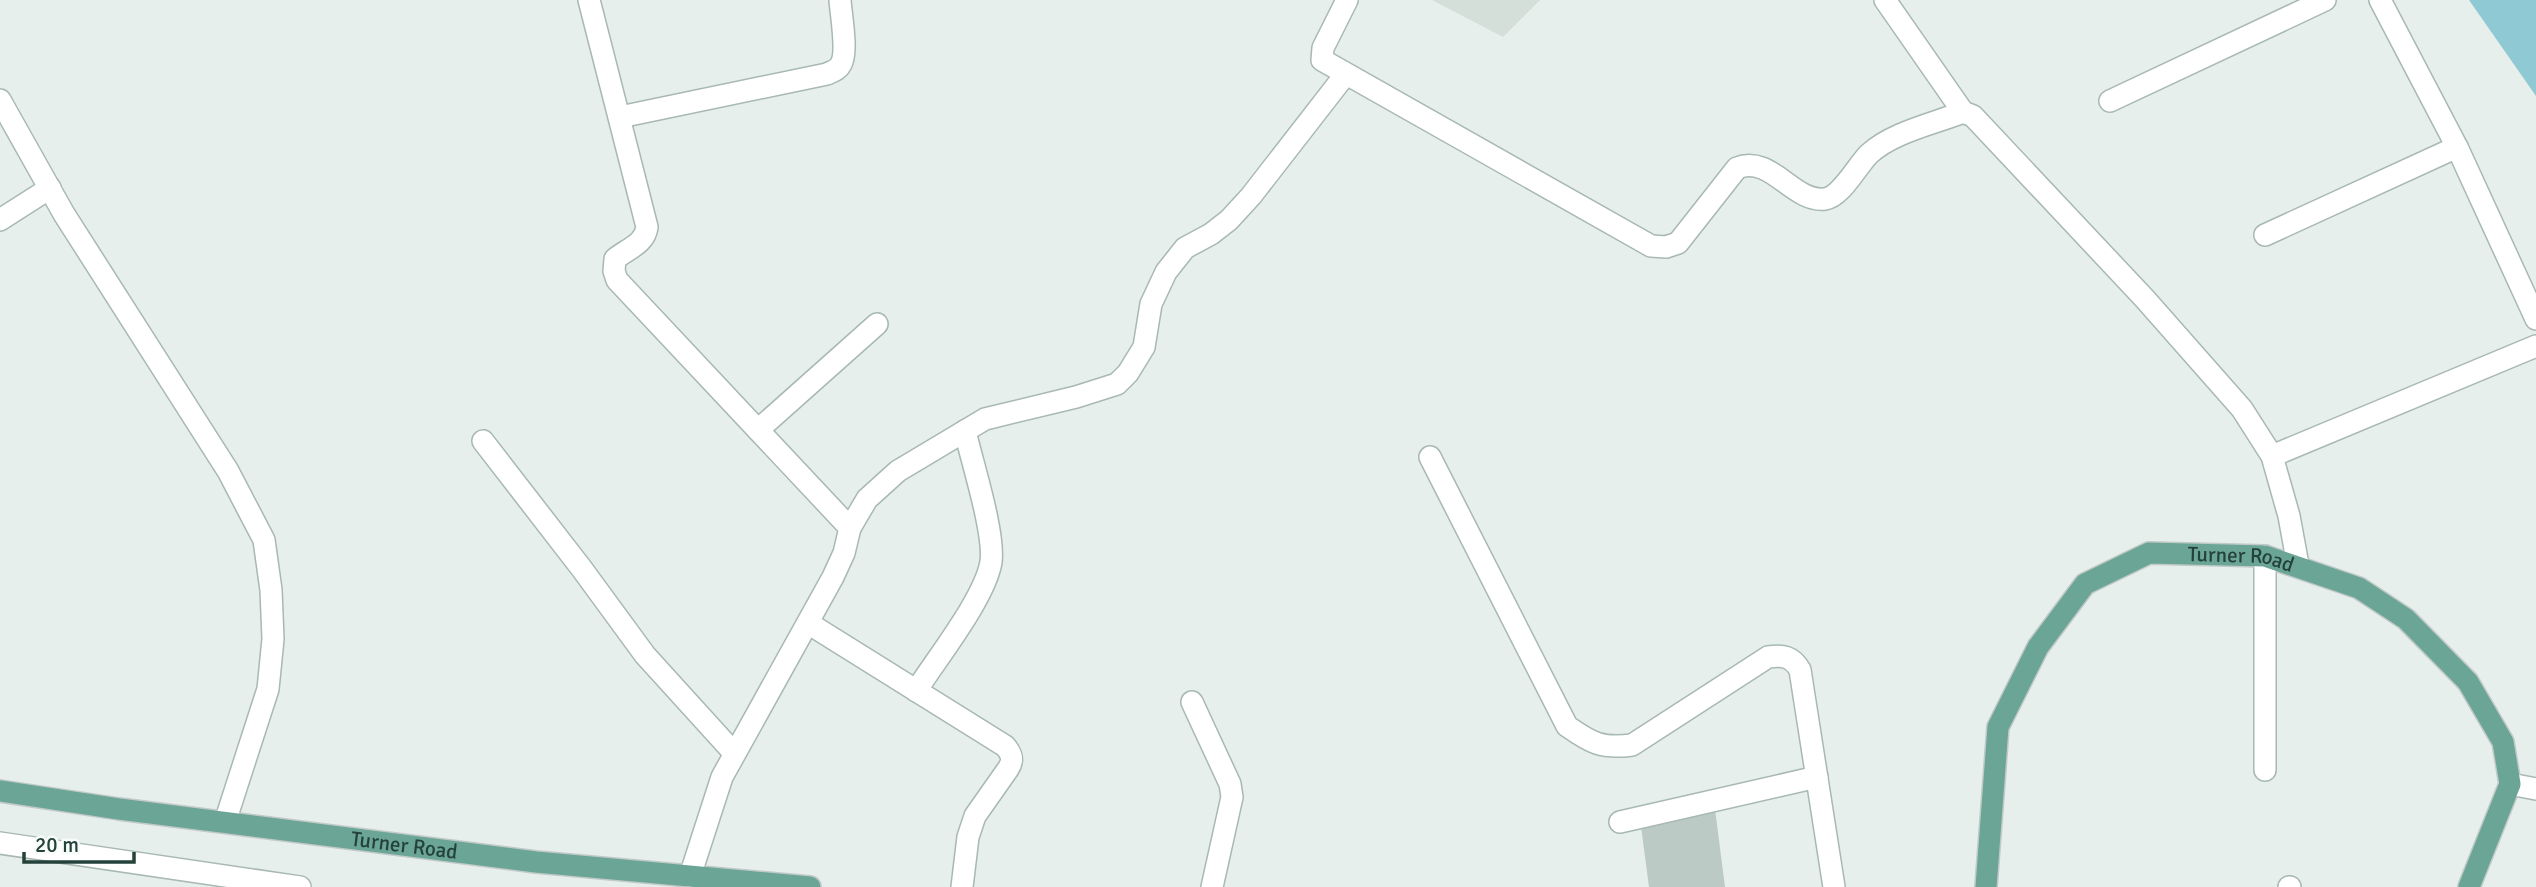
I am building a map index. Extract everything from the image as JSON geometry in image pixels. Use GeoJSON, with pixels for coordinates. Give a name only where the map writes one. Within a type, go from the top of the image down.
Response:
{"type":"FeatureCollection","features":[{"type":"Feature","properties":{"kind":"main road","name":"Turner Road"},"geometry":{"type":"LineString","coordinates":[[1986,887],[1998,727],[2038,647],[2085,584],[2149,553],[2265,556],[2298,565],[2359,588],[2406,619],[2468,682],[2503,742],[2510,784]]}},
{"type":"Feature","properties":{"kind":"main road"},"geometry":{"type":"LineString","coordinates":[[2469,887],[2510,784]]}},
{"type":"Feature","properties":{"kind":"main road","name":"Turner Road"},"geometry":{"type":"LineString","coordinates":[[0,790],[536,862],[810,887]]}},
{"type":"Feature","properties":{"kind":"street"},"geometry":{"type":"LineString","coordinates":[[589,0],[647,227],[640,242],[615,259],[614,271],[617,280],[850,528]]}},
{"type":"Feature","properties":{"kind":"street"},"geometry":{"type":"LineString","coordinates":[[620,117],[827,74],[837,69],[843,63],[844,52],[840,0]]}},
{"type":"Feature","properties":{"kind":"street"},"geometry":{"type":"LineString","coordinates":[[1347,0],[1321,55],[1322,60],[1651,246],[1666,247],[1678,243],[1737,168],[1748,164],[1759,166],[1812,198],[1824,200],[1833,197],[1856,167],[1889,140],[1963,112]]}},
{"type":"Feature","properties":{"kind":"street"},"geometry":{"type":"LineString","coordinates":[[1885,0],[1963,112],[1973,116],[2198,357],[2242,409],[2272,456],[2289,516],[2298,565]]}},
{"type":"Feature","properties":{"kind":"street"},"geometry":{"type":"LineString","coordinates":[[2110,101],[2325,0]]}},
{"type":"Feature","properties":{"kind":"street"},"geometry":{"type":"LineString","coordinates":[[2380,0],[2457,147],[2536,319]]}},
{"type":"Feature","properties":{"kind":"street"},"geometry":{"type":"LineString","coordinates":[[690,876],[722,776],[808,623],[844,553],[850,528],[867,499],[898,471],[985,419],[1076,397],[1116,384],[1128,373],[1144,347],[1151,304],[1166,272],[1185,248],[1211,234],[1229,220],[1345,75]]}},
{"type":"Feature","properties":{"kind":"street"},"geometry":{"type":"LineString","coordinates":[[0,100],[50,187],[228,471],[264,540],[271,590],[273,639],[268,689],[225,822]]}},
{"type":"Feature","properties":{"kind":"street"},"geometry":{"type":"LineString","coordinates":[[2265,235],[2457,147]]}},
{"type":"Feature","properties":{"kind":"street"},"geometry":{"type":"LineString","coordinates":[[0,220],[50,187]]}},
{"type":"Feature","properties":{"kind":"street"},"geometry":{"type":"LineString","coordinates":[[758,430],[877,324]]}},
{"type":"Feature","properties":{"kind":"street"},"geometry":{"type":"LineString","coordinates":[[2272,456],[2536,346]]}},
{"type":"Feature","properties":{"kind":"street"},"geometry":{"type":"LineString","coordinates":[[916,691],[983,588],[991,561],[991,542],[965,431]]}},
{"type":"Feature","properties":{"kind":"street"},"geometry":{"type":"LineString","coordinates":[[483,440],[645,655],[734,753]]}},
{"type":"Feature","properties":{"kind":"street"},"geometry":{"type":"LineString","coordinates":[[1430,457],[1567,726],[1587,740],[1610,748],[1632,745],[1768,657],[1783,654],[1796,662],[1800,670],[1834,887]]}},
{"type":"Feature","properties":{"kind":"street"},"geometry":{"type":"LineString","coordinates":[[2265,556],[2265,770]]}},
{"type":"Feature","properties":{"kind":"street"},"geometry":{"type":"LineString","coordinates":[[808,623],[1005,746],[1011,753],[1012,762],[975,816],[968,837],[961,887]]}},
{"type":"Feature","properties":{"kind":"street"},"geometry":{"type":"LineString","coordinates":[[1192,702],[1230,784],[1232,797],[1212,887]]}},
{"type":"Feature","properties":{"kind":"street"},"geometry":{"type":"LineString","coordinates":[[1620,822],[1817,777]]}},
{"type":"Feature","properties":{"kind":"street"},"geometry":{"type":"LineString","coordinates":[[2510,784],[2536,789]]}},
{"type":"Feature","properties":{"kind":"street"},"geometry":{"type":"LineString","coordinates":[[0,843],[300,887]]}},
{"type":"Feature","properties":{"kind":"shaded area"},"geometry":{"type":"Polygon","coordinates":[[[1432,0],[1540,0],[1503,37],[1432,0]]]}},
{"type":"Feature","properties":{"kind":"water"},"geometry":{"type":"Polygon","coordinates":[[[2469,0],[2536,0],[2536,96],[2469,0]]]}},
{"type":"Feature","properties":{"kind":"building"},"geometry":{"type":"Polygon","coordinates":[[[1715,809],[1725,887],[1649,887],[1640,819],[1715,809]]]}}]}
